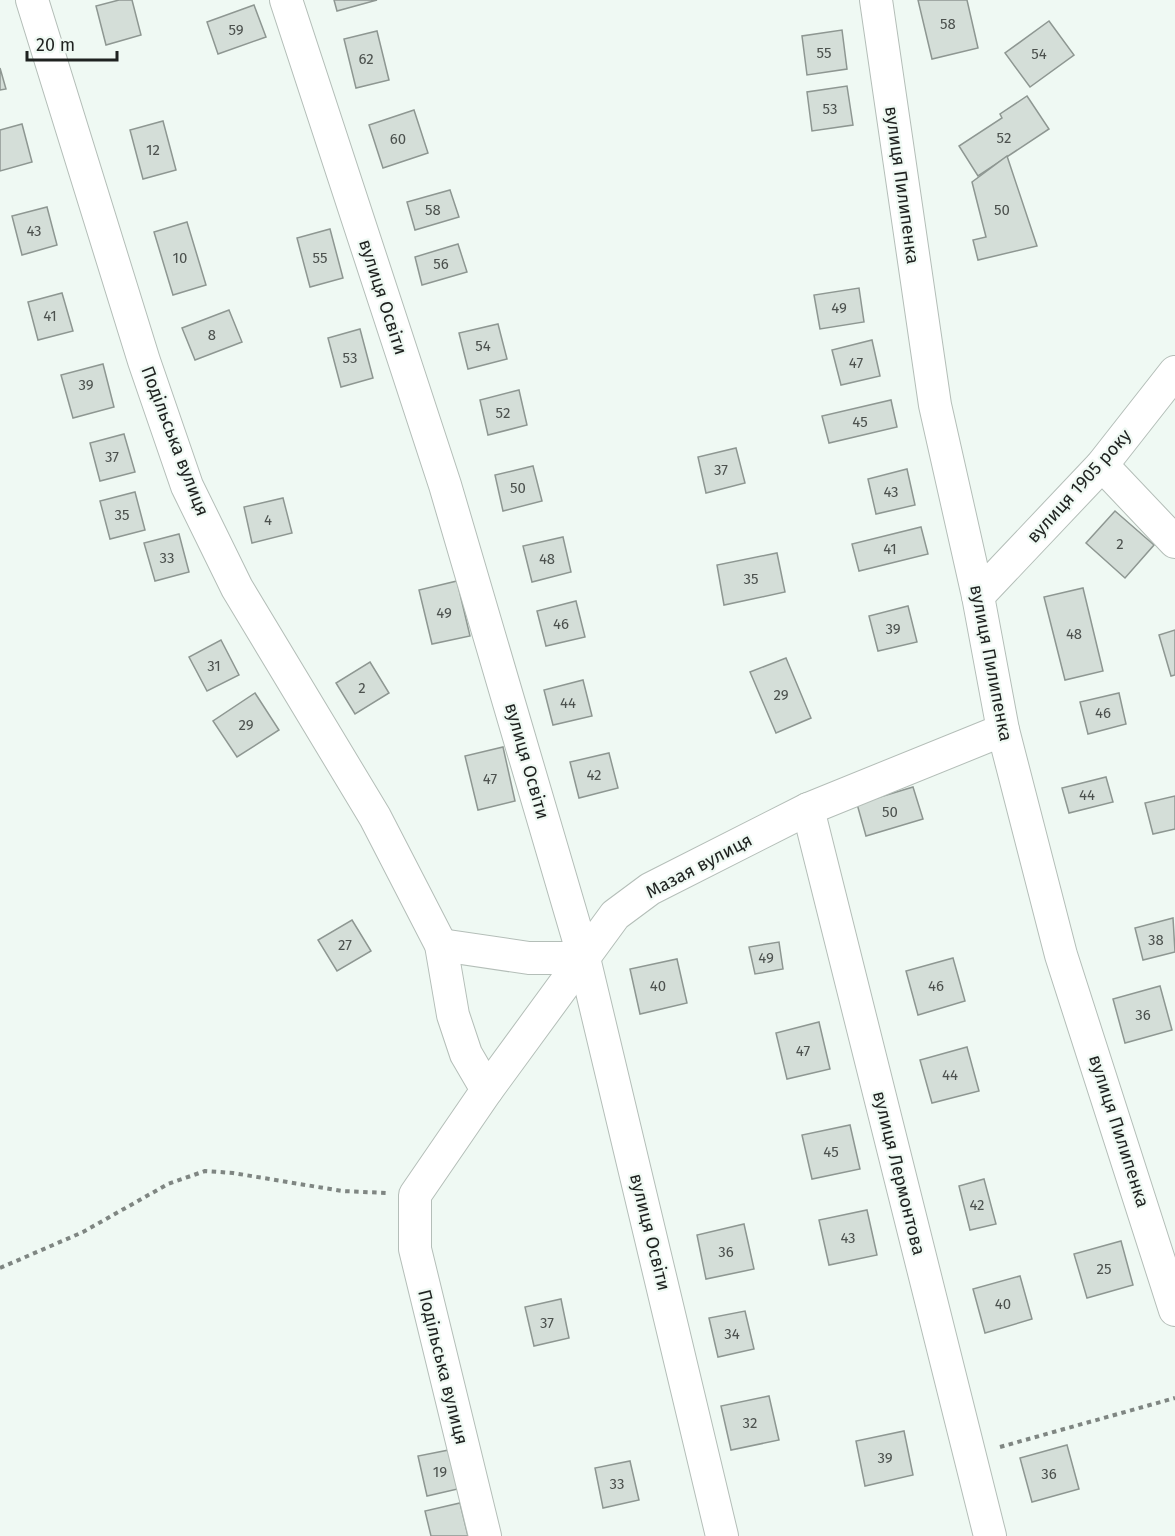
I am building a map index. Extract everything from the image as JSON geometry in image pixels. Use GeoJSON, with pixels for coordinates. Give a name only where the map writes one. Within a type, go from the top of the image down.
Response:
{"type":"FeatureCollection","features":[{"type":"Feature","properties":{"kind":"street","name":"Подільська вулиця"},"geometry":{"type":"LineString","coordinates":[[32,0],[144,361],[187,486],[237,588],[375,817],[441,945],[453,1015],[466,1054],[487,1090]]}},
{"type":"Feature","properties":{"kind":"street","name":"вулиця Освіти"},"geometry":{"type":"LineString","coordinates":[[286,0],[445,485],[584,958],[722,1536]]}},
{"type":"Feature","properties":{"kind":"street","name":"вулиця Пилипенка"},"geometry":{"type":"LineString","coordinates":[[876,0],[935,405],[978,596],[1003,730],[1061,955],[1175,1310]]}},
{"type":"Feature","properties":{"kind":"street","name":"вулиця 1905 року"},"geometry":{"type":"LineString","coordinates":[[978,596],[1102,465],[1175,372]]}},
{"type":"Feature","properties":{"kind":"street"},"geometry":{"type":"LineString","coordinates":[[1102,465],[1175,542]]}},
{"type":"Feature","properties":{"kind":"street","name":"Мазая вулиця"},"geometry":{"type":"LineString","coordinates":[[415,1196],[487,1090],[615,915],[650,889],[808,809],[1003,730]]}},
{"type":"Feature","properties":{"kind":"street","name":"вулиця Лермонтова"},"geometry":{"type":"LineString","coordinates":[[808,809],[990,1536]]}},
{"type":"Feature","properties":{"kind":"street"},"geometry":{"type":"LineString","coordinates":[[441,945],[529,958],[584,958]]}},
{"type":"Feature","properties":{"kind":"street","name":"Подільська вулиця"},"geometry":{"type":"LineString","coordinates":[[415,1196],[415,1249],[485,1536]]}},
{"type":"Feature","properties":{"kind":"path"},"geometry":{"type":"LineString","coordinates":[[0,1268],[83,1232],[168,1184],[205,1172],[233,1173],[342,1191],[415,1196]]}},
{"type":"Feature","properties":{"kind":"path"},"geometry":{"type":"LineString","coordinates":[[970,1455],[1175,1398]]}},
{"type":"Feature","properties":{"kind":"building"},"geometry":{"type":"Polygon","coordinates":[[[119,0],[132,0],[141,35],[106,45],[96,6],[119,0]]]}},
{"type":"Feature","properties":{"kind":"building"},"geometry":{"type":"Polygon","coordinates":[[[334,0],[377,0],[337,11],[334,0]]]}},
{"type":"Feature","properties":{"kind":"building"},"geometry":{"type":"Polygon","coordinates":[[[918,0],[967,0],[978,48],[932,59],[918,0]]]}},
{"type":"Feature","properties":{"kind":"building"},"geometry":{"type":"Polygon","coordinates":[[[254,5],[266,37],[218,54],[207,22],[254,5]]]}},
{"type":"Feature","properties":{"kind":"building"},"geometry":{"type":"Polygon","coordinates":[[[1049,21],[1074,55],[1030,87],[1005,53],[1049,21]]]}},
{"type":"Feature","properties":{"kind":"building"},"geometry":{"type":"Polygon","coordinates":[[[842,30],[847,69],[807,75],[802,36],[842,30]]]}},
{"type":"Feature","properties":{"kind":"building"},"geometry":{"type":"Polygon","coordinates":[[[377,31],[389,80],[356,88],[344,39],[377,31]]]}},
{"type":"Feature","properties":{"kind":"building"},"geometry":{"type":"Polygon","coordinates":[[[0,68],[6,89],[0,90],[0,68]]]}},
{"type":"Feature","properties":{"kind":"building"},"geometry":{"type":"Polygon","coordinates":[[[847,86],[853,125],[812,131],[807,92],[847,86]]]}},
{"type":"Feature","properties":{"kind":"building"},"geometry":{"type":"Polygon","coordinates":[[[1027,96],[1049,129],[978,176],[959,146],[1002,118],[1000,114],[1027,96]]]}},
{"type":"Feature","properties":{"kind":"building"},"geometry":{"type":"Polygon","coordinates":[[[414,110],[428,153],[383,168],[369,125],[414,110]]]}},
{"type":"Feature","properties":{"kind":"building"},"geometry":{"type":"Polygon","coordinates":[[[163,121],[176,170],[143,179],[130,130],[163,121]]]}},
{"type":"Feature","properties":{"kind":"building"},"geometry":{"type":"Polygon","coordinates":[[[22,124],[32,162],[0,171],[0,130],[22,124]]]}},
{"type":"Feature","properties":{"kind":"building"},"geometry":{"type":"Polygon","coordinates":[[[1007,156],[1037,246],[978,260],[973,240],[986,237],[972,182],[1007,156]]]}},
{"type":"Feature","properties":{"kind":"building"},"geometry":{"type":"Polygon","coordinates":[[[450,190],[459,217],[415,230],[407,202],[450,190]]]}},
{"type":"Feature","properties":{"kind":"building"},"geometry":{"type":"Polygon","coordinates":[[[47,207],[57,245],[22,255],[12,216],[47,207]]]}},
{"type":"Feature","properties":{"kind":"building"},"geometry":{"type":"Polygon","coordinates":[[[187,222],[206,285],[173,295],[154,232],[187,222]]]}},
{"type":"Feature","properties":{"kind":"building"},"geometry":{"type":"Polygon","coordinates":[[[330,229],[343,278],[310,287],[297,238],[330,229]]]}},
{"type":"Feature","properties":{"kind":"building"},"geometry":{"type":"Polygon","coordinates":[[[458,244],[467,272],[422,285],[415,257],[458,244]]]}},
{"type":"Feature","properties":{"kind":"building"},"geometry":{"type":"Polygon","coordinates":[[[859,288],[864,322],[820,329],[814,295],[859,288]]]}},
{"type":"Feature","properties":{"kind":"building"},"geometry":{"type":"Polygon","coordinates":[[[62,293],[73,331],[38,340],[28,302],[62,293]]]}},
{"type":"Feature","properties":{"kind":"building"},"geometry":{"type":"Polygon","coordinates":[[[229,310],[242,342],[195,360],[182,328],[229,310]]]}},
{"type":"Feature","properties":{"kind":"building"},"geometry":{"type":"Polygon","coordinates":[[[498,324],[507,359],[468,369],[459,333],[498,324]]]}},
{"type":"Feature","properties":{"kind":"building"},"geometry":{"type":"Polygon","coordinates":[[[360,329],[373,378],[341,387],[328,338],[360,329]]]}},
{"type":"Feature","properties":{"kind":"building"},"geometry":{"type":"Polygon","coordinates":[[[872,340],[880,376],[841,385],[832,350],[872,340]]]}},
{"type":"Feature","properties":{"kind":"building"},"geometry":{"type":"Polygon","coordinates":[[[103,364],[114,407],[73,418],[61,375],[103,364]]]}},
{"type":"Feature","properties":{"kind":"building"},"geometry":{"type":"Polygon","coordinates":[[[519,390],[527,425],[488,435],[480,400],[519,390]]]}},
{"type":"Feature","properties":{"kind":"building"},"geometry":{"type":"Polygon","coordinates":[[[891,400],[897,427],[829,443],[822,416],[891,400]]]}},
{"type":"Feature","properties":{"kind":"building"},"geometry":{"type":"Polygon","coordinates":[[[124,434],[135,472],[100,481],[90,443],[124,434]]]}},
{"type":"Feature","properties":{"kind":"building"},"geometry":{"type":"Polygon","coordinates":[[[736,448],[745,483],[706,493],[698,457],[736,448]]]}},
{"type":"Feature","properties":{"kind":"building"},"geometry":{"type":"Polygon","coordinates":[[[533,466],[542,501],[503,511],[495,475],[533,466]]]}},
{"type":"Feature","properties":{"kind":"building"},"geometry":{"type":"Polygon","coordinates":[[[907,469],[915,505],[876,514],[868,479],[907,469]]]}},
{"type":"Feature","properties":{"kind":"building"},"geometry":{"type":"Polygon","coordinates":[[[135,492],[145,530],[110,539],[100,501],[135,492]]]}},
{"type":"Feature","properties":{"kind":"building"},"geometry":{"type":"Polygon","coordinates":[[[283,498],[292,533],[252,543],[244,507],[283,498]]]}},
{"type":"Feature","properties":{"kind":"building"},"geometry":{"type":"Polygon","coordinates":[[[1115,511],[1154,545],[1125,578],[1086,543],[1115,511]]]}},
{"type":"Feature","properties":{"kind":"building"},"geometry":{"type":"Polygon","coordinates":[[[921,527],[928,554],[859,571],[852,544],[921,527]]]}},
{"type":"Feature","properties":{"kind":"building"},"geometry":{"type":"Polygon","coordinates":[[[179,534],[189,572],[155,581],[144,543],[179,534]]]}},
{"type":"Feature","properties":{"kind":"building"},"geometry":{"type":"Polygon","coordinates":[[[563,537],[571,572],[532,582],[523,546],[563,537]]]}},
{"type":"Feature","properties":{"kind":"building"},"geometry":{"type":"Polygon","coordinates":[[[777,553],[785,592],[724,605],[717,565],[777,553]]]}},
{"type":"Feature","properties":{"kind":"building"},"geometry":{"type":"Polygon","coordinates":[[[457,581],[470,636],[432,644],[419,590],[457,581]]]}},
{"type":"Feature","properties":{"kind":"building"},"geometry":{"type":"Polygon","coordinates":[[[1083,588],[1103,671],[1065,680],[1044,597],[1083,588]]]}},
{"type":"Feature","properties":{"kind":"building"},"geometry":{"type":"Polygon","coordinates":[[[576,601],[585,637],[546,646],[537,611],[576,601]]]}},
{"type":"Feature","properties":{"kind":"building"},"geometry":{"type":"Polygon","coordinates":[[[908,606],[917,642],[878,651],[869,616],[908,606]]]}},
{"type":"Feature","properties":{"kind":"building"},"geometry":{"type":"Polygon","coordinates":[[[1175,630],[1175,675],[1171,676],[1159,635],[1175,630]]]}},
{"type":"Feature","properties":{"kind":"building"},"geometry":{"type":"Polygon","coordinates":[[[221,640],[239,675],[207,691],[189,657],[221,640]]]}},
{"type":"Feature","properties":{"kind":"building"},"geometry":{"type":"Polygon","coordinates":[[[786,658],[811,718],[776,733],[750,672],[786,658]]]}},
{"type":"Feature","properties":{"kind":"building"},"geometry":{"type":"Polygon","coordinates":[[[370,662],[389,693],[355,714],[336,683],[370,662]]]}},
{"type":"Feature","properties":{"kind":"building"},"geometry":{"type":"Polygon","coordinates":[[[583,680],[592,716],[553,725],[544,690],[583,680]]]}},
{"type":"Feature","properties":{"kind":"building"},"geometry":{"type":"Polygon","coordinates":[[[255,693],[279,730],[237,757],[213,721],[255,693]]]}},
{"type":"Feature","properties":{"kind":"building"},"geometry":{"type":"Polygon","coordinates":[[[1119,693],[1126,724],[1088,734],[1080,702],[1119,693]]]}},
{"type":"Feature","properties":{"kind":"building"},"geometry":{"type":"Polygon","coordinates":[[[503,747],[515,801],[478,810],[465,756],[503,747]]]}},
{"type":"Feature","properties":{"kind":"building"},"geometry":{"type":"Polygon","coordinates":[[[609,753],[618,788],[579,798],[570,762],[609,753]]]}},
{"type":"Feature","properties":{"kind":"building"},"geometry":{"type":"Polygon","coordinates":[[[1106,777],[1113,802],[1069,813],[1062,788],[1106,777]]]}},
{"type":"Feature","properties":{"kind":"building"},"geometry":{"type":"Polygon","coordinates":[[[913,787],[923,819],[866,836],[857,804],[913,787]]]}},
{"type":"Feature","properties":{"kind":"building"},"geometry":{"type":"Polygon","coordinates":[[[1175,796],[1175,829],[1153,834],[1145,803],[1175,796]]]}},
{"type":"Feature","properties":{"kind":"building"},"geometry":{"type":"Polygon","coordinates":[[[1173,918],[1175,952],[1143,960],[1135,928],[1173,918]]]}},
{"type":"Feature","properties":{"kind":"building"},"geometry":{"type":"Polygon","coordinates":[[[352,920],[371,951],[337,971],[318,940],[352,920]]]}},
{"type":"Feature","properties":{"kind":"building"},"geometry":{"type":"Polygon","coordinates":[[[779,942],[783,969],[755,974],[749,947],[779,942]]]}},
{"type":"Feature","properties":{"kind":"building"},"geometry":{"type":"Polygon","coordinates":[[[953,958],[965,1001],[918,1015],[906,971],[953,958]]]}},
{"type":"Feature","properties":{"kind":"building"},"geometry":{"type":"Polygon","coordinates":[[[677,959],[687,1003],[640,1014],[630,969],[677,959]]]}},
{"type":"Feature","properties":{"kind":"building"},"geometry":{"type":"Polygon","coordinates":[[[1160,986],[1172,1030],[1125,1043],[1113,999],[1160,986]]]}},
{"type":"Feature","properties":{"kind":"building"},"geometry":{"type":"Polygon","coordinates":[[[819,1022],[830,1069],[787,1079],[776,1033],[819,1022]]]}},
{"type":"Feature","properties":{"kind":"building"},"geometry":{"type":"Polygon","coordinates":[[[967,1047],[979,1091],[932,1103],[920,1060],[967,1047]]]}},
{"type":"Feature","properties":{"kind":"building"},"geometry":{"type":"Polygon","coordinates":[[[850,1125],[860,1169],[812,1179],[802,1135],[850,1125]]]}},
{"type":"Feature","properties":{"kind":"building"},"geometry":{"type":"Polygon","coordinates":[[[984,1179],[996,1224],[970,1230],[959,1186],[984,1179]]]}},
{"type":"Feature","properties":{"kind":"building"},"geometry":{"type":"Polygon","coordinates":[[[867,1210],[877,1255],[829,1265],[819,1220],[867,1210]]]}},
{"type":"Feature","properties":{"kind":"building"},"geometry":{"type":"Polygon","coordinates":[[[744,1224],[754,1269],[706,1279],[697,1235],[744,1224]]]}},
{"type":"Feature","properties":{"kind":"building"},"geometry":{"type":"Polygon","coordinates":[[[1121,1241],[1133,1285],[1087,1298],[1074,1254],[1121,1241]]]}},
{"type":"Feature","properties":{"kind":"building"},"geometry":{"type":"Polygon","coordinates":[[[1020,1276],[1032,1319],[985,1333],[973,1289],[1020,1276]]]}},
{"type":"Feature","properties":{"kind":"building"},"geometry":{"type":"Polygon","coordinates":[[[561,1299],[569,1338],[534,1346],[525,1307],[561,1299]]]}},
{"type":"Feature","properties":{"kind":"building"},"geometry":{"type":"Polygon","coordinates":[[[745,1311],[754,1349],[718,1357],[709,1318],[745,1311]]]}},
{"type":"Feature","properties":{"kind":"building"},"geometry":{"type":"Polygon","coordinates":[[[769,1396],[779,1440],[731,1450],[721,1406],[769,1396]]]}},
{"type":"Feature","properties":{"kind":"building"},"geometry":{"type":"Polygon","coordinates":[[[904,1431],[913,1475],[865,1486],[856,1441],[904,1431]]]}},
{"type":"Feature","properties":{"kind":"building"},"geometry":{"type":"Polygon","coordinates":[[[1067,1445],[1079,1489],[1032,1502],[1020,1458],[1067,1445]]]}},
{"type":"Feature","properties":{"kind":"building"},"geometry":{"type":"Polygon","coordinates":[[[454,1449],[462,1488],[427,1496],[418,1456],[454,1449]]]}},
{"type":"Feature","properties":{"kind":"building"},"geometry":{"type":"Polygon","coordinates":[[[630,1461],[639,1500],[603,1508],[595,1468],[630,1461]]]}},
{"type":"Feature","properties":{"kind":"building"},"geometry":{"type":"Polygon","coordinates":[[[460,1503],[468,1536],[431,1536],[425,1511],[460,1503]]]}}]}
